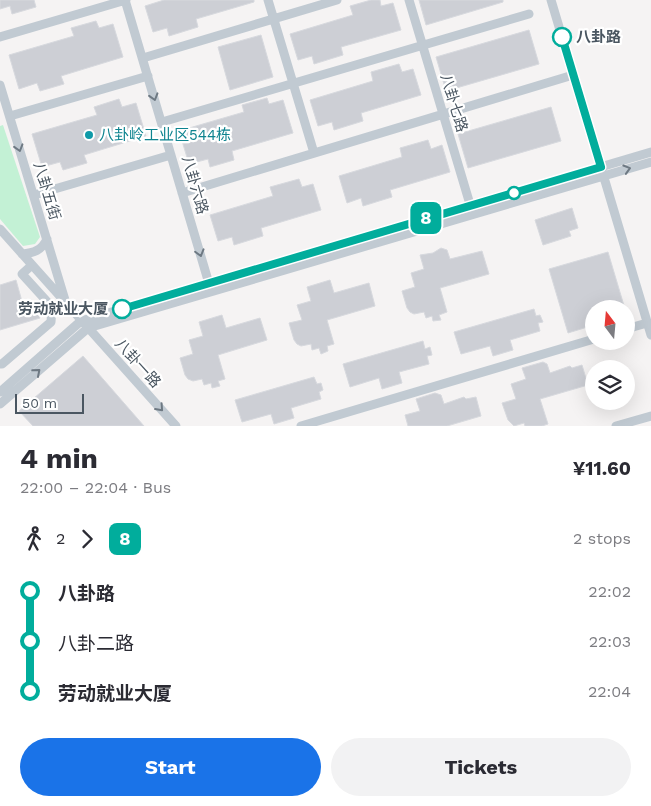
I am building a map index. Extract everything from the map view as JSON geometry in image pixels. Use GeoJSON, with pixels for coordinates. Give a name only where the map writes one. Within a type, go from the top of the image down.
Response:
{"type":"FeatureCollection","features":[{"type":"Feature","properties":{"kind":"street"},"geometry":{"type":"LineString","coordinates":[[0,37],[126,0]]}},
{"type":"Feature","properties":{"kind":"street","name":"八卦六路"},"geometry":{"type":"LineString","coordinates":[[126,0],[210,288]]}},
{"type":"Feature","properties":{"kind":"street"},"geometry":{"type":"LineString","coordinates":[[268,0],[314,153]]}},
{"type":"Feature","properties":{"kind":"street"},"geometry":{"type":"LineString","coordinates":[[143,58],[337,0]]}},
{"type":"Feature","properties":{"kind":"street","name":"八卦七路"},"geometry":{"type":"LineString","coordinates":[[409,0],[472,210]]}},
{"type":"Feature","properties":{"kind":"street"},"geometry":{"type":"LineString","coordinates":[[551,0],[651,335]]}},
{"type":"Feature","properties":{"kind":"street"},"geometry":{"type":"LineString","coordinates":[[162,122],[529,14]]}},
{"type":"Feature","properties":{"kind":"street"},"geometry":{"type":"LineString","coordinates":[[182,192],[573,74]]}},
{"type":"Feature","properties":{"kind":"street"},"geometry":{"type":"LineString","coordinates":[[10,116],[148,76]]}},
{"type":"Feature","properties":{"kind":"street","name":"八卦五街"},"geometry":{"type":"LineString","coordinates":[[0,85],[67,304]]}},
{"type":"Feature","properties":{"kind":"street"},"geometry":{"type":"LineString","coordinates":[[0,392],[84,324],[472,210],[651,152]]}},
{"type":"Feature","properties":{"kind":"street"},"geometry":{"type":"LineString","coordinates":[[34,195],[171,155]]}},
{"type":"Feature","properties":{"kind":"street"},"geometry":{"type":"LineString","coordinates":[[472,210],[651,162]]}},
{"type":"Feature","properties":{"kind":"street","name":"八卦一路"},"geometry":{"type":"LineString","coordinates":[[0,229],[176,426]]}},
{"type":"Feature","properties":{"kind":"street"},"geometry":{"type":"LineString","coordinates":[[22,254],[31,254],[38,250],[44,246],[47,239]]}},
{"type":"Feature","properties":{"kind":"street"},"geometry":{"type":"LineString","coordinates":[[0,364],[51,322],[52,307],[22,274],[32,265]]}},
{"type":"Feature","properties":{"kind":"street"},"geometry":{"type":"LineString","coordinates":[[635,326],[647,323]]}},
{"type":"Feature","properties":{"kind":"street"},"geometry":{"type":"LineString","coordinates":[[0,404],[84,324]]}},
{"type":"Feature","properties":{"kind":"street"},"geometry":{"type":"LineString","coordinates":[[301,426],[585,342]]}},
{"type":"Feature","properties":{"kind":"street"},"geometry":{"type":"LineString","coordinates":[[616,426],[651,416]]}},
{"type":"Feature","properties":{"kind":"green space"},"geometry":{"type":"Polygon","coordinates":[[[3,125],[40,237],[35,244],[23,246],[0,219],[0,126],[3,125]]]}},
{"type":"Feature","properties":{"kind":"building"},"geometry":{"type":"Polygon","coordinates":[[[0,0],[34,0],[36,7],[12,14],[10,6],[0,9],[0,0]]]}},
{"type":"Feature","properties":{"kind":"building"},"geometry":{"type":"Polygon","coordinates":[[[164,0],[254,0],[254,2],[196,19],[198,27],[169,36],[167,28],[153,32],[145,6],[164,0]]]}},
{"type":"Feature","properties":{"kind":"building"},"geometry":{"type":"Polygon","coordinates":[[[371,0],[380,0],[381,6],[393,3],[401,30],[341,47],[343,55],[314,64],[312,56],[298,60],[290,34],[353,15],[350,6],[371,0]]]}},
{"type":"Feature","properties":{"kind":"building"},"geometry":{"type":"Polygon","coordinates":[[[419,0],[503,0],[503,2],[426,25],[419,0]]]}},
{"type":"Feature","properties":{"kind":"building"},"geometry":{"type":"Polygon","coordinates":[[[96,21],[99,28],[113,24],[123,57],[61,76],[64,84],[40,91],[37,83],[19,89],[9,55],[74,36],[71,28],[96,21]]]}},
{"type":"Feature","properties":{"kind":"building"},"geometry":{"type":"Polygon","coordinates":[[[529,30],[539,64],[446,91],[436,57],[529,30]]]}},
{"type":"Feature","properties":{"kind":"building"},"geometry":{"type":"Polygon","coordinates":[[[261,35],[273,77],[230,90],[218,47],[261,35]]]}},
{"type":"Feature","properties":{"kind":"building"},"geometry":{"type":"Polygon","coordinates":[[[399,64],[402,72],[413,69],[421,95],[361,113],[363,121],[334,130],[332,122],[318,126],[310,100],[373,81],[371,72],[399,64]]]}},
{"type":"Feature","properties":{"kind":"building"},"geometry":{"type":"Polygon","coordinates":[[[267,98],[269,104],[283,100],[293,133],[232,151],[234,160],[210,167],[208,159],[189,164],[179,131],[244,112],[242,105],[267,98]]]}},
{"type":"Feature","properties":{"kind":"building","name":"八卦岭工业区544栋"},"geometry":{"type":"Polygon","coordinates":[[[119,99],[122,107],[136,103],[146,136],[84,155],[87,163],[63,170],[60,162],[42,167],[32,134],[97,115],[94,107],[119,99]]]}},
{"type":"Feature","properties":{"kind":"building"},"geometry":{"type":"Polygon","coordinates":[[[551,107],[561,141],[468,168],[458,134],[551,107]]]}},
{"type":"Feature","properties":{"kind":"building"},"geometry":{"type":"Polygon","coordinates":[[[428,140],[431,149],[442,145],[450,172],[390,190],[392,197],[363,206],[361,198],[347,203],[339,176],[402,157],[400,148],[428,140]]]}},
{"type":"Feature","properties":{"kind":"building"},"geometry":{"type":"Polygon","coordinates":[[[299,179],[302,187],[313,184],[321,210],[261,228],[263,236],[234,245],[232,237],[218,241],[210,215],[273,196],[270,187],[299,179]]]}},
{"type":"Feature","properties":{"kind":"building"},"geometry":{"type":"Polygon","coordinates":[[[572,208],[578,228],[569,231],[571,236],[543,245],[535,220],[572,208]]]}},
{"type":"Feature","properties":{"kind":"building"},"geometry":{"type":"Polygon","coordinates":[[[441,248],[447,250],[450,259],[482,251],[489,274],[440,288],[447,312],[439,315],[441,320],[433,321],[432,316],[426,318],[424,312],[414,314],[410,312],[402,291],[415,287],[411,273],[424,269],[420,255],[433,253],[441,248]]]}},
{"type":"Feature","properties":{"kind":"building"},"geometry":{"type":"Polygon","coordinates":[[[608,252],[622,300],[585,300],[585,328],[568,333],[549,269],[608,252]]]}},
{"type":"Feature","properties":{"kind":"building"},"geometry":{"type":"Polygon","coordinates":[[[16,280],[23,305],[35,302],[40,318],[0,330],[0,285],[16,280]]]}},
{"type":"Feature","properties":{"kind":"building"},"geometry":{"type":"Polygon","coordinates":[[[330,280],[334,293],[369,283],[375,306],[327,320],[334,344],[327,346],[328,351],[321,354],[319,348],[312,350],[311,344],[301,346],[297,344],[289,323],[302,320],[297,305],[311,301],[307,287],[330,280]]]}},
{"type":"Feature","properties":{"kind":"building"},"geometry":{"type":"Polygon","coordinates":[[[534,309],[536,316],[540,315],[543,322],[538,323],[540,331],[510,340],[513,350],[493,356],[490,346],[461,354],[454,332],[534,309]]]}},
{"type":"Feature","properties":{"kind":"building"},"geometry":{"type":"Polygon","coordinates":[[[222,315],[226,328],[260,318],[267,340],[218,355],[225,379],[218,381],[220,386],[212,388],[211,383],[204,385],[202,379],[193,381],[188,379],[180,358],[193,354],[189,340],[203,336],[199,322],[222,315]]]}},
{"type":"Feature","properties":{"kind":"building"},"geometry":{"type":"Polygon","coordinates":[[[423,341],[425,349],[430,347],[432,355],[427,356],[429,364],[399,372],[402,383],[382,389],[379,378],[350,387],[343,364],[423,341]]]}},
{"type":"Feature","properties":{"kind":"building"},"geometry":{"type":"Polygon","coordinates":[[[83,356],[144,426],[33,426],[19,411],[83,356]]]}},
{"type":"Feature","properties":{"kind":"building"},"geometry":{"type":"Polygon","coordinates":[[[543,362],[547,364],[550,373],[570,366],[572,368],[582,365],[585,375],[585,386],[540,399],[548,424],[525,426],[524,423],[514,426],[508,420],[502,403],[516,399],[511,384],[526,379],[522,368],[543,362]]]}},
{"type":"Feature","properties":{"kind":"building"},"geometry":{"type":"Polygon","coordinates":[[[314,377],[317,384],[321,383],[323,390],[319,392],[321,399],[291,408],[294,418],[274,424],[271,414],[242,422],[235,400],[314,377]]]}},
{"type":"Feature","properties":{"kind":"building"},"geometry":{"type":"Polygon","coordinates":[[[435,393],[441,395],[444,404],[464,397],[466,399],[476,397],[481,416],[447,426],[408,426],[405,415],[420,411],[416,399],[435,393]]]}},
{"type":"Feature","properties":{"kind":"bus line","name":"8"},"geometry":{"type":"LineString","coordinates":[[122,309],[601,167],[562,37]]}},
{"type":"Feature","properties":{"kind":"place","name":"八卦路"},"geometry":{"type":"Point","coordinates":[562,37]}},
{"type":"Feature","properties":{"kind":"place","name":"八卦岭工业区544栋"},"geometry":{"type":"Point","coordinates":[89,135]}},
{"type":"Feature","properties":{"kind":"place","name":"劳动就业大厦"},"geometry":{"type":"Point","coordinates":[122,309]}}]}
